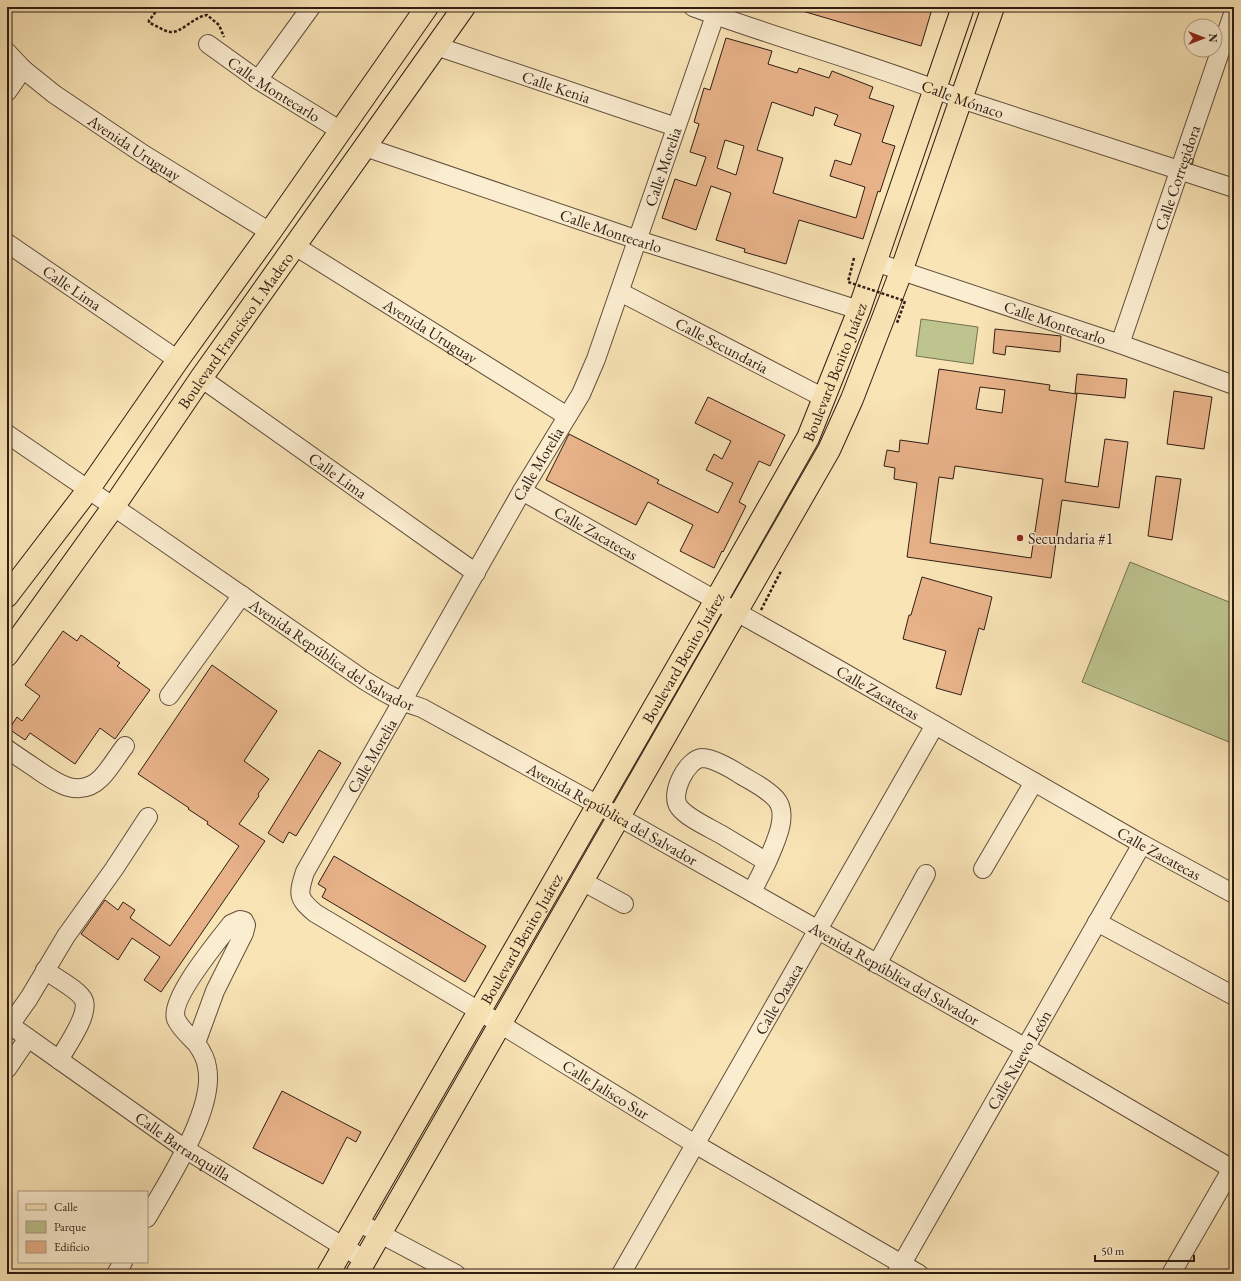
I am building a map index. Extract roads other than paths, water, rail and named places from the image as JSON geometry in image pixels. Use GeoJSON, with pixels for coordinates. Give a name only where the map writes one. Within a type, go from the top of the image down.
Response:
{"type":"FeatureCollection","features":[{"type":"Feature","properties":{"kind":"main road","name":"Boulevard Francisco I. Madero"},"geometry":{"type":"LineString","coordinates":[[7,596],[88,490],[427,7]]}},
{"type":"Feature","properties":{"kind":"main road","name":"Boulevard Francisco I. Madero"},"geometry":{"type":"LineString","coordinates":[[7,655],[114,506],[201,378],[464,7]]}},
{"type":"Feature","properties":{"kind":"main road","name":"Boulevard Benito Juárez"},"geometry":{"type":"LineString","coordinates":[[328,1274],[808,438],[859,310],[963,7]]}},
{"type":"Feature","properties":{"kind":"main road","name":"Boulevard Benito Juárez"},"geometry":{"type":"LineString","coordinates":[[361,1267],[829,450],[852,399],[901,272],[993,7]]}},
{"type":"Feature","properties":{"kind":"street"},"geometry":{"type":"LineString","coordinates":[[258,80],[311,7]]}},
{"type":"Feature","properties":{"kind":"street","name":"Calle Mónaco"},"geometry":{"type":"LineString","coordinates":[[693,7],[716,11],[815,48],[961,99],[1234,188]]}},
{"type":"Feature","properties":{"kind":"street","name":"Calle Morelia"},"geometry":{"type":"LineString","coordinates":[[300,895],[305,872],[522,491],[581,394],[596,359],[620,292],[716,11]]}},
{"type":"Feature","properties":{"kind":"street","name":"Calle Corregidora"},"geometry":{"type":"LineString","coordinates":[[1120,344],[1234,11]]}},
{"type":"Feature","properties":{"kind":"street","name":"Calle Kenia"},"geometry":{"type":"LineString","coordinates":[[436,46],[676,127]]}},
{"type":"Feature","properties":{"kind":"street","name":"Calle Montecarlo"},"geometry":{"type":"LineString","coordinates":[[213,48],[258,80],[341,131]]}},
{"type":"Feature","properties":{"kind":"street","name":"Avenida Uruguay"},"geometry":{"type":"LineString","coordinates":[[7,52],[23,69],[54,94],[144,154],[270,232]]}},
{"type":"Feature","properties":{"kind":"street"},"geometry":{"type":"LineString","coordinates":[[7,92],[23,69]]}},
{"type":"Feature","properties":{"kind":"street","name":"Calle Montecarlo"},"geometry":{"type":"LineString","coordinates":[[365,147],[638,240],[859,310]]}},
{"type":"Feature","properties":{"kind":"street","name":"Calle Lima"},"geometry":{"type":"LineString","coordinates":[[7,243],[178,360]]}},
{"type":"Feature","properties":{"kind":"street","name":"Avenida Uruguay"},"geometry":{"type":"LineString","coordinates":[[296,246],[567,416]]}},
{"type":"Feature","properties":{"kind":"street","name":"Calle Montecarlo"},"geometry":{"type":"LineString","coordinates":[[875,262],[901,272],[1120,344],[1234,385]]}},
{"type":"Feature","properties":{"kind":"street","name":"Calle Secundaria"},"geometry":{"type":"LineString","coordinates":[[620,292],[824,398]]}},
{"type":"Feature","properties":{"kind":"street","name":"Calle Lima"},"geometry":{"type":"LineString","coordinates":[[201,378],[476,573]]}},
{"type":"Feature","properties":{"kind":"street","name":"Avenida República del Salvador"},"geometry":{"type":"LineString","coordinates":[[7,434],[88,490],[114,506],[384,693],[403,702],[422,708],[598,805],[1026,1048],[1233,1168]]}},
{"type":"Feature","properties":{"kind":"street","name":"Calle Zacatecas"},"geometry":{"type":"LineString","coordinates":[[522,491],[935,724],[1142,844],[1234,894]]}},
{"type":"Feature","properties":{"kind":"street"},"geometry":{"type":"LineString","coordinates":[[170,696],[242,595]]}},
{"type":"Feature","properties":{"kind":"street","name":"Calle Oaxaca"},"geometry":{"type":"LineString","coordinates":[[622,1274],[935,724]]}},
{"type":"Feature","properties":{"kind":"street"},"geometry":{"type":"LineString","coordinates":[[7,749],[52,780],[67,787],[87,788],[101,778],[125,746]]}},
{"type":"Feature","properties":{"kind":"street"},"geometry":{"type":"LineString","coordinates":[[752,892],[767,862],[778,836],[781,813],[777,800],[766,789],[717,762],[701,758],[693,762],[678,783],[676,801],[679,807],[696,820],[767,862]]}},
{"type":"Feature","properties":{"kind":"street"},"geometry":{"type":"LineString","coordinates":[[983,869],[1034,782]]}},
{"type":"Feature","properties":{"kind":"street"},"geometry":{"type":"LineString","coordinates":[[8,1024],[29,998],[66,936],[148,818]]}},
{"type":"Feature","properties":{"kind":"street","name":"Calle Nuevo León"},"geometry":{"type":"LineString","coordinates":[[898,1269],[1142,844]]}},
{"type":"Feature","properties":{"kind":"street"},"geometry":{"type":"LineString","coordinates":[[877,964],[926,874]]}},
{"type":"Feature","properties":{"kind":"street"},"geometry":{"type":"LineString","coordinates":[[582,881],[624,904]]}},
{"type":"Feature","properties":{"kind":"street","name":"Calle Jalisco Sur"},"geometry":{"type":"LineString","coordinates":[[300,895],[304,904],[315,913],[479,1011],[898,1269],[919,1274]]}},
{"type":"Feature","properties":{"kind":"street"},"geometry":{"type":"LineString","coordinates":[[148,1216],[185,1149],[207,1096],[207,1067],[203,1054],[196,1043],[176,1019],[175,1010],[178,998],[231,924],[240,920],[244,921],[246,926],[244,933],[215,991],[196,1043]]}},
{"type":"Feature","properties":{"kind":"street"},"geometry":{"type":"LineString","coordinates":[[1097,922],[1234,996]]}},
{"type":"Feature","properties":{"kind":"street"},"geometry":{"type":"LineString","coordinates":[[45,970],[77,992],[84,1000],[85,1010],[82,1019],[59,1060]]}},
{"type":"Feature","properties":{"kind":"street","name":"Calle Barranquilla"},"geometry":{"type":"LineString","coordinates":[[8,1024],[185,1149],[344,1246],[361,1267]]}},
{"type":"Feature","properties":{"kind":"street"},"geometry":{"type":"LineString","coordinates":[[7,1068],[28,1038]]}},
{"type":"Feature","properties":{"kind":"street"},"geometry":{"type":"LineString","coordinates":[[1171,1274],[1233,1168]]}},
{"type":"Feature","properties":{"kind":"street"},"geometry":{"type":"LineString","coordinates":[[358,1222],[456,1274]]}},
{"type":"Feature","properties":{"kind":"street"},"geometry":{"type":"LineString","coordinates":[[116,1274],[122,1263]]}},
{"type":"Feature","properties":{"kind":"place","name":"Secundaria #1"},"geometry":{"type":"Point","coordinates":[1020,538]}}]}
